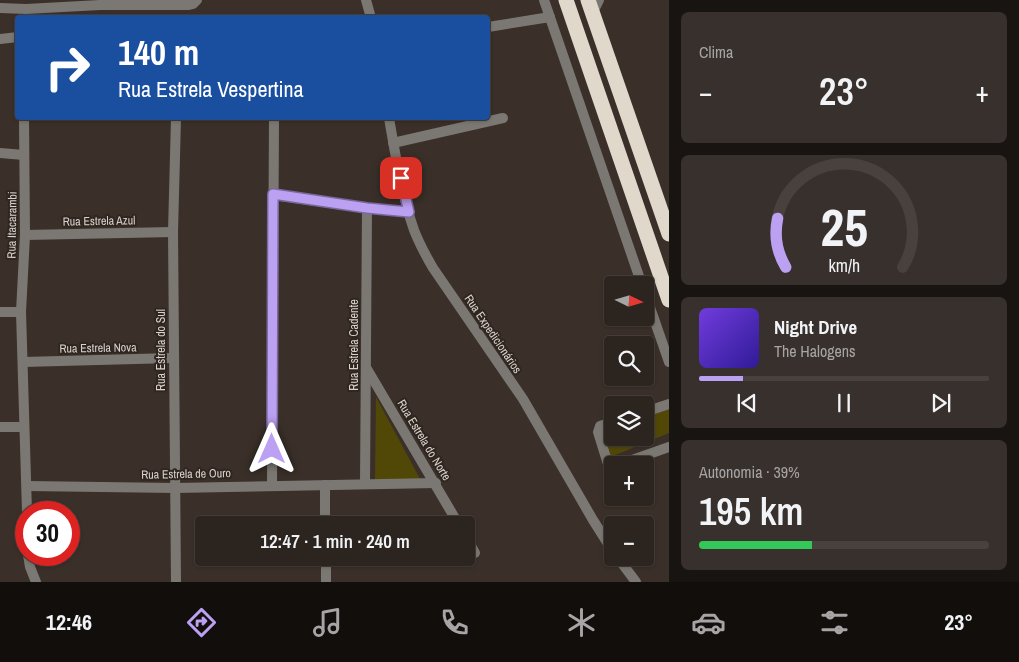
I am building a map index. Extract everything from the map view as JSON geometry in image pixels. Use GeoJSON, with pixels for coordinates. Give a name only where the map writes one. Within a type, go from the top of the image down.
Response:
{"type":"FeatureCollection","features":[{"type":"Feature","properties":{"kind":"highway"},"geometry":{"type":"LineString","coordinates":[[566,0],[669,300]]}},
{"type":"Feature","properties":{"kind":"highway"},"geometry":{"type":"LineString","coordinates":[[590,7],[669,234]]}},
{"type":"Feature","properties":{"kind":"street"},"geometry":{"type":"LineString","coordinates":[[0,8],[26,13],[100,3],[189,5],[197,0]]}},
{"type":"Feature","properties":{"kind":"street"},"geometry":{"type":"LineString","coordinates":[[366,0],[370,15]]}},
{"type":"Feature","properties":{"kind":"street"},"geometry":{"type":"LineString","coordinates":[[544,0],[639,276]]}},
{"type":"Feature","properties":{"kind":"street"},"geometry":{"type":"LineString","coordinates":[[590,7],[599,0]]}},
{"type":"Feature","properties":{"kind":"street"},"geometry":{"type":"LineString","coordinates":[[490,27],[550,17]]}},
{"type":"Feature","properties":{"kind":"street"},"geometry":{"type":"LineString","coordinates":[[0,40],[15,38]]}},
{"type":"Feature","properties":{"kind":"street"},"geometry":{"type":"LineString","coordinates":[[393,143],[503,118]]}},
{"type":"Feature","properties":{"kind":"street","name":"Rua Itacarambi"},"geometry":{"type":"LineString","coordinates":[[24,120],[25,235],[21,312],[27,501]]}},
{"type":"Feature","properties":{"kind":"street","name":"Rua Estrela do Sul"},"geometry":{"type":"LineString","coordinates":[[176,120],[173,232],[173,358],[176,582]]}},
{"type":"Feature","properties":{"kind":"street"},"geometry":{"type":"LineString","coordinates":[[272,485],[274,120]]}},
{"type":"Feature","properties":{"kind":"street","name":"Rua Expedicionários"},"geometry":{"type":"LineString","coordinates":[[389,120],[414,231],[433,268],[523,399],[604,537]]}},
{"type":"Feature","properties":{"kind":"street"},"geometry":{"type":"LineString","coordinates":[[0,153],[24,155]]}},
{"type":"Feature","properties":{"kind":"street"},"geometry":{"type":"LineString","coordinates":[[273,194],[367,208],[409,212]]}},
{"type":"Feature","properties":{"kind":"street","name":"Rua Estrela Cadente"},"geometry":{"type":"LineString","coordinates":[[365,483],[367,208]]}},
{"type":"Feature","properties":{"kind":"street","name":"Rua Estrela Azul"},"geometry":{"type":"LineString","coordinates":[[25,235],[173,232]]}},
{"type":"Feature","properties":{"kind":"street"},"geometry":{"type":"LineString","coordinates":[[0,312],[21,312]]}},
{"type":"Feature","properties":{"kind":"street"},"geometry":{"type":"LineString","coordinates":[[654,319],[669,362]]}},
{"type":"Feature","properties":{"kind":"street","name":"Rua Estrela Nova"},"geometry":{"type":"LineString","coordinates":[[23,362],[173,358]]}},
{"type":"Feature","properties":{"kind":"street","name":"Rua Estrela do Norte"},"geometry":{"type":"LineString","coordinates":[[367,368],[454,516]]}},
{"type":"Feature","properties":{"kind":"street"},"geometry":{"type":"LineString","coordinates":[[654,409],[669,404]]}},
{"type":"Feature","properties":{"kind":"street"},"geometry":{"type":"LineString","coordinates":[[604,425],[600,426],[598,432],[608,456]]}},
{"type":"Feature","properties":{"kind":"street"},"geometry":{"type":"LineString","coordinates":[[0,426],[24,427]]}},
{"type":"Feature","properties":{"kind":"street"},"geometry":{"type":"LineString","coordinates":[[646,456],[669,447]]}},
{"type":"Feature","properties":{"kind":"street","name":"Rua Estrela de Ouro"},"geometry":{"type":"LineString","coordinates":[[27,486],[175,488],[436,483]]}},
{"type":"Feature","properties":{"kind":"street"},"geometry":{"type":"LineString","coordinates":[[325,485],[325,516]]}},
{"type":"Feature","properties":{"kind":"street"},"geometry":{"type":"LineString","coordinates":[[30,566],[36,582]]}},
{"type":"Feature","properties":{"kind":"street"},"geometry":{"type":"LineString","coordinates":[[326,566],[326,582]]}},
{"type":"Feature","properties":{"kind":"street"},"geometry":{"type":"LineString","coordinates":[[624,566],[636,582]]}},
{"type":"Feature","properties":{"kind":"shaded area"},"geometry":{"type":"Polygon","coordinates":[[[376,397],[420,479],[375,481],[376,397]]]}},
{"type":"Feature","properties":{"kind":"shaded area"},"geometry":{"type":"Polygon","coordinates":[[[669,408],[669,433],[654,439],[654,414],[669,408]]]}},
{"type":"Feature","properties":{"kind":"shaded area"},"geometry":{"type":"Polygon","coordinates":[[[604,431],[604,446],[637,446],[613,456],[607,456],[599,433],[604,431]]]}},
{"type":"Feature","properties":{"kind":"route"},"geometry":{"type":"LineString","coordinates":[[272,449],[273,194],[367,208],[409,212],[401,178]]}}]}
